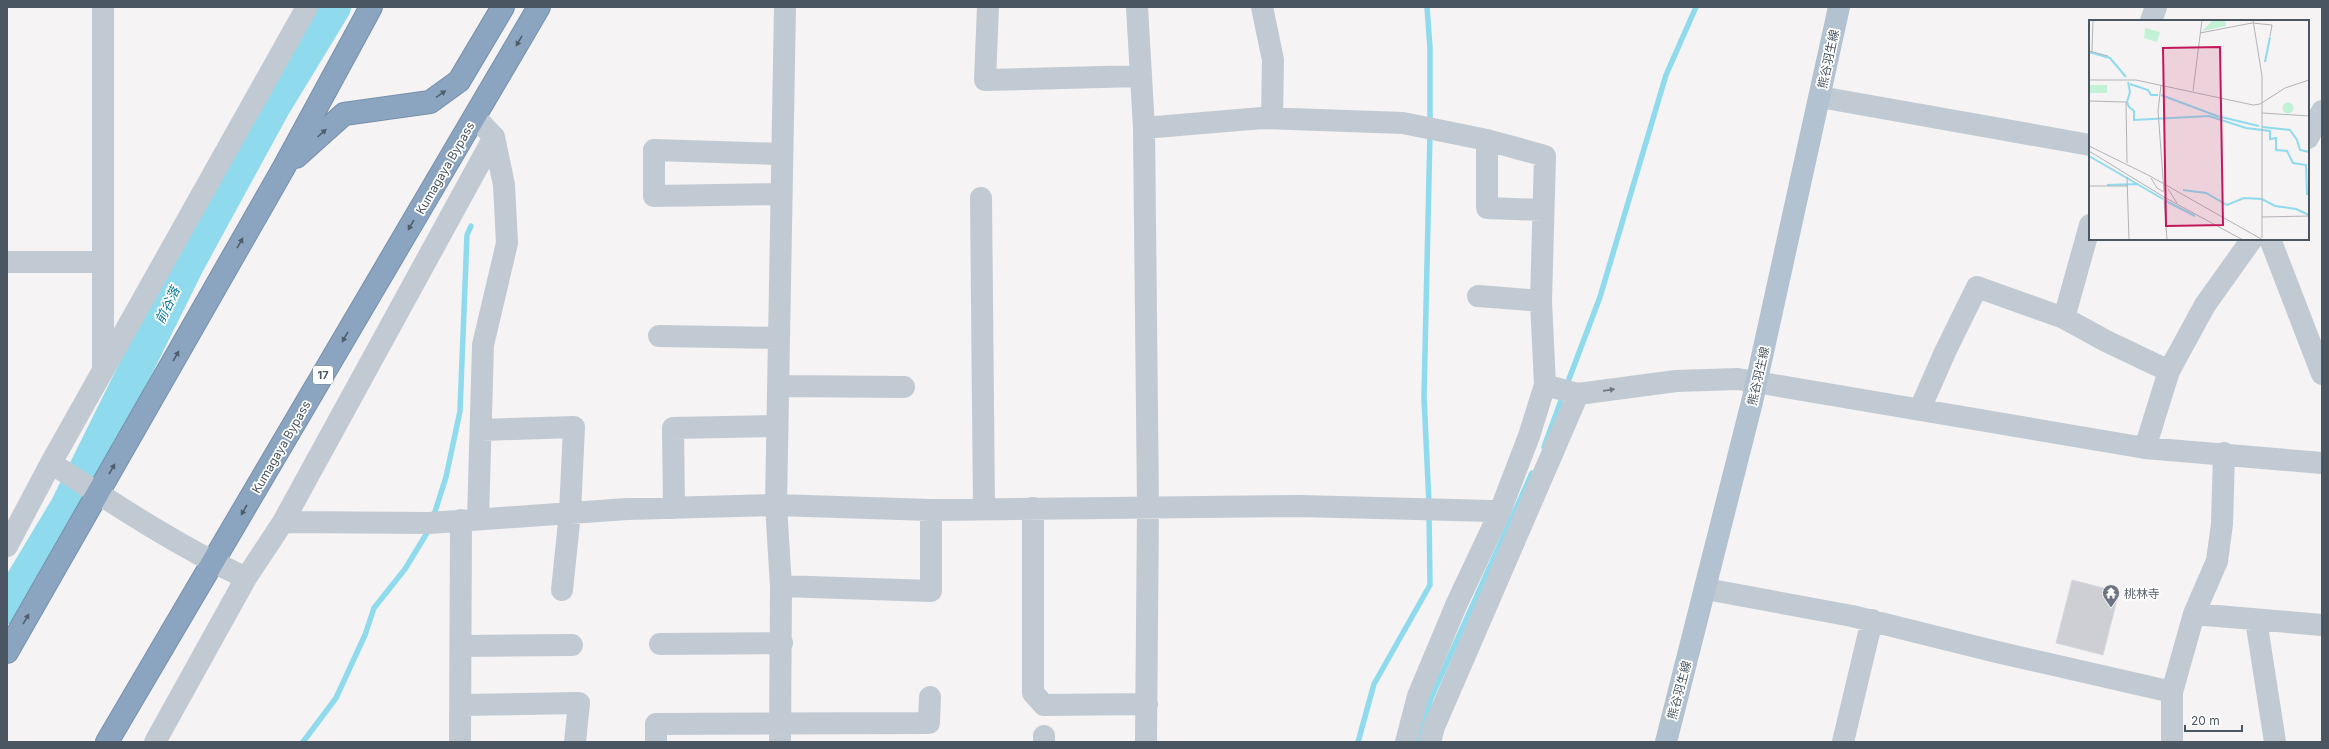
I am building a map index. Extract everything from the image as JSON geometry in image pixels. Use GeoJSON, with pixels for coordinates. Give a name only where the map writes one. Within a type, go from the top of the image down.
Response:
{"type":"FeatureCollection","features":[{"type":"Feature","properties":{"kind":"highway"},"geometry":{"type":"LineString","coordinates":[[7,652],[283,169],[371,7]]}},
{"type":"Feature","properties":{"kind":"highway"},"geometry":{"type":"LineString","coordinates":[[283,169],[344,114],[430,102],[459,81],[503,7]]}},
{"type":"Feature","properties":{"kind":"highway","name":"Kumagaya Bypass"},"geometry":{"type":"LineString","coordinates":[[107,742],[539,7]]}},
{"type":"Feature","properties":{"kind":"main road","name":"熊谷羽生線"},"geometry":{"type":"LineString","coordinates":[[1666,742],[1706,589],[1757,382],[1839,7]]}},
{"type":"Feature","properties":{"kind":"street"},"geometry":{"type":"LineString","coordinates":[[103,7],[103,371]]}},
{"type":"Feature","properties":{"kind":"street"},"geometry":{"type":"LineString","coordinates":[[7,546],[103,371],[307,7]]}},
{"type":"Feature","properties":{"kind":"street"},"geometry":{"type":"LineString","coordinates":[[780,732],[782,643],[781,586],[776,506],[785,7]]}},
{"type":"Feature","properties":{"kind":"street"},"geometry":{"type":"LineString","coordinates":[[988,7],[985,80],[1140,76]]}},
{"type":"Feature","properties":{"kind":"street"},"geometry":{"type":"LineString","coordinates":[[1137,7],[1144,128],[1148,507],[1146,742]]}},
{"type":"Feature","properties":{"kind":"street"},"geometry":{"type":"LineString","coordinates":[[1262,7],[1273,60],[1272,118]]}},
{"type":"Feature","properties":{"kind":"street"},"geometry":{"type":"LineString","coordinates":[[2151,20],[2156,7]]}},
{"type":"Feature","properties":{"kind":"street"},"geometry":{"type":"LineString","coordinates":[[1820,97],[2089,145]]}},
{"type":"Feature","properties":{"kind":"street"},"geometry":{"type":"LineString","coordinates":[[2309,136],[2322,111]]}},
{"type":"Feature","properties":{"kind":"street"},"geometry":{"type":"LineString","coordinates":[[460,742],[462,646],[470,520],[481,430],[483,346],[507,243],[504,185],[494,137],[475,117]]}},
{"type":"Feature","properties":{"kind":"street"},"geometry":{"type":"LineString","coordinates":[[1144,128],[1272,118],[1403,123],[1487,140],[1545,156],[1541,301],[1563,391],[1437,720],[1430,742]]}},
{"type":"Feature","properties":{"kind":"street"},"geometry":{"type":"LineString","coordinates":[[155,742],[246,578],[283,522],[494,137]]}},
{"type":"Feature","properties":{"kind":"street"},"geometry":{"type":"LineString","coordinates":[[1487,140],[1487,208],[1544,210]]}},
{"type":"Feature","properties":{"kind":"street"},"geometry":{"type":"LineString","coordinates":[[781,194],[654,196],[654,150],[782,154]]}},
{"type":"Feature","properties":{"kind":"street"},"geometry":{"type":"LineString","coordinates":[[981,198],[984,509]]}},
{"type":"Feature","properties":{"kind":"street"},"geometry":{"type":"LineString","coordinates":[[2064,318],[2089,228]]}},
{"type":"Feature","properties":{"kind":"street"},"geometry":{"type":"LineString","coordinates":[[2145,448],[2169,371],[2205,305],[2251,240]]}},
{"type":"Feature","properties":{"kind":"street"},"geometry":{"type":"LineString","coordinates":[[2270,240],[2322,374]]}},
{"type":"Feature","properties":{"kind":"street"},"geometry":{"type":"LineString","coordinates":[[7,262],[102,262]]}},
{"type":"Feature","properties":{"kind":"street"},"geometry":{"type":"LineString","coordinates":[[1920,409],[1945,352],[1977,288],[2064,318],[2106,341],[2169,371]]}},
{"type":"Feature","properties":{"kind":"street"},"geometry":{"type":"LineString","coordinates":[[1478,296],[1541,301]]}},
{"type":"Feature","properties":{"kind":"street"},"geometry":{"type":"LineString","coordinates":[[659,336],[778,338]]}},
{"type":"Feature","properties":{"kind":"street"},"geometry":{"type":"LineString","coordinates":[[1406,742],[1418,696],[1457,603],[1499,514],[1529,436],[1563,391],[1718,378],[1757,382],[2145,448],[2224,453],[2322,463]]}},
{"type":"Feature","properties":{"kind":"street"},"geometry":{"type":"LineString","coordinates":[[778,386],[904,387]]}},
{"type":"Feature","properties":{"kind":"street"},"geometry":{"type":"LineString","coordinates":[[674,508],[673,428],[777,426]]}},
{"type":"Feature","properties":{"kind":"street"},"geometry":{"type":"LineString","coordinates":[[481,430],[574,427],[570,513],[562,590]]}},
{"type":"Feature","properties":{"kind":"street"},"geometry":{"type":"LineString","coordinates":[[2172,742],[2172,692],[2194,614],[2217,561],[2222,524],[2224,453]]}},
{"type":"Feature","properties":{"kind":"street"},"geometry":{"type":"LineString","coordinates":[[52,464],[97,494],[213,562],[246,578]]}},
{"type":"Feature","properties":{"kind":"street"},"geometry":{"type":"LineString","coordinates":[[283,522],[429,523],[570,513],[674,508],[776,506],[931,510],[1300,506],[1492,511],[1499,514]]}},
{"type":"Feature","properties":{"kind":"street"},"geometry":{"type":"LineString","coordinates":[[1034,508],[1034,693],[1044,705],[1147,704]]}},
{"type":"Feature","properties":{"kind":"street"},"geometry":{"type":"LineString","coordinates":[[781,586],[931,592],[931,510]]}},
{"type":"Feature","properties":{"kind":"street"},"geometry":{"type":"LineString","coordinates":[[1706,589],[1872,620],[1996,652],[2172,692]]}},
{"type":"Feature","properties":{"kind":"street"},"geometry":{"type":"LineString","coordinates":[[2194,614],[2322,625]]}},
{"type":"Feature","properties":{"kind":"street"},"geometry":{"type":"LineString","coordinates":[[1843,742],[1872,620]]}},
{"type":"Feature","properties":{"kind":"street"},"geometry":{"type":"LineString","coordinates":[[2256,620],[2275,742]]}},
{"type":"Feature","properties":{"kind":"street"},"geometry":{"type":"LineString","coordinates":[[660,644],[782,643]]}},
{"type":"Feature","properties":{"kind":"street"},"geometry":{"type":"LineString","coordinates":[[462,646],[572,645]]}},
{"type":"Feature","properties":{"kind":"street"},"geometry":{"type":"LineString","coordinates":[[656,742],[656,724],[780,732],[929,723],[930,697]]}},
{"type":"Feature","properties":{"kind":"street"},"geometry":{"type":"LineString","coordinates":[[461,705],[579,703],[576,742]]}},
{"type":"Feature","properties":{"kind":"building"},"geometry":{"type":"Polygon","coordinates":[[[2072,580],[2119,592],[2103,655],[2056,643],[2072,580]]]}},
{"type":"Feature","properties":{"kind":"waterway","name":"前谷落"},"geometry":{"type":"LineString","coordinates":[[7,607],[67,507],[188,263],[272,109],[334,7]]}},
{"type":"Feature","properties":{"kind":"waterway"},"geometry":{"type":"LineString","coordinates":[[1427,7],[1430,48],[1430,125]]}},
{"type":"Feature","properties":{"kind":"waterway"},"geometry":{"type":"LineString","coordinates":[[1566,387],[1600,297],[1666,75],[1696,7]]}},
{"type":"Feature","properties":{"kind":"waterway"},"geometry":{"type":"LineString","coordinates":[[1429,504],[1424,397],[1430,133]]}},
{"type":"Feature","properties":{"kind":"waterway"},"geometry":{"type":"LineString","coordinates":[[433,518],[446,477],[460,411],[467,235],[471,226]]}},
{"type":"Feature","properties":{"kind":"waterway"},"geometry":{"type":"LineString","coordinates":[[1544,447],[1563,395]]}},
{"type":"Feature","properties":{"kind":"waterway"},"geometry":{"type":"LineString","coordinates":[[1419,742],[1431,698],[1532,473]]}},
{"type":"Feature","properties":{"kind":"waterway"},"geometry":{"type":"LineString","coordinates":[[1358,742],[1374,684],[1430,585],[1429,513]]}},
{"type":"Feature","properties":{"kind":"waterway"},"geometry":{"type":"LineString","coordinates":[[303,742],[336,698],[365,635],[374,608],[405,569],[430,528]]}},
{"type":"Feature","properties":{"kind":"place","name":"桃林寺"},"geometry":{"type":"Point","coordinates":[2111,608]}}]}
